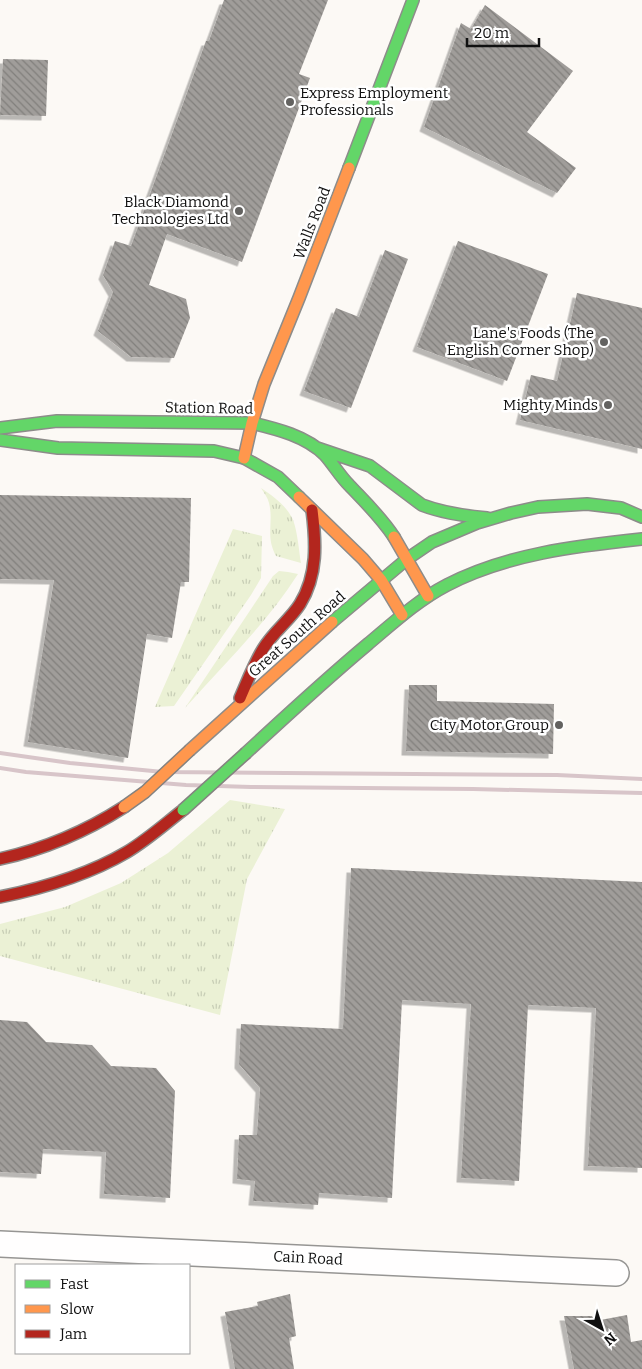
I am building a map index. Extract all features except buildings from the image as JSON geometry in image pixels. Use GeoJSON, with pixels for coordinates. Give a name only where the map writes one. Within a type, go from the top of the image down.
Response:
{"type":"FeatureCollection","features":[{"type":"Feature","properties":{"kind":"main road","name":"Walls Road"},"geometry":{"type":"LineString","coordinates":[[244,458],[264,384],[299,298],[413,0]]}},
{"type":"Feature","properties":{"kind":"main road","name":"Station Road"},"geometry":{"type":"LineString","coordinates":[[0,428],[57,421],[252,423],[280,430],[317,448],[350,486],[363,497],[408,559],[428,596]]}},
{"type":"Feature","properties":{"kind":"main road"},"geometry":{"type":"LineString","coordinates":[[0,440],[58,448],[214,451],[244,458],[278,478],[367,564],[381,580],[402,615]]}},
{"type":"Feature","properties":{"kind":"main road"},"geometry":{"type":"LineString","coordinates":[[317,448],[370,466],[422,505],[456,515],[491,519]]}},
{"type":"Feature","properties":{"kind":"main road","name":"Great South Road"},"geometry":{"type":"LineString","coordinates":[[0,859],[52,844],[79,833],[103,821],[124,807],[162,777],[235,709],[381,580],[432,542],[478,523],[511,513],[538,508],[587,504],[621,508],[642,517]]}},
{"type":"Feature","properties":{"kind":"main road"},"geometry":{"type":"LineString","coordinates":[[235,709],[263,648],[300,604],[311,580],[315,560],[315,532],[312,510]]}},
{"type":"Feature","properties":{"kind":"main road"},"geometry":{"type":"LineString","coordinates":[[0,897],[40,888],[81,874],[129,851],[183,810],[332,673],[428,596],[474,574],[516,559],[543,552],[642,539]]}},
{"type":"Feature","properties":{"kind":"street","name":"Cain Road"},"geometry":{"type":"LineString","coordinates":[[0,1244],[616,1273]]}},
{"type":"Feature","properties":{"kind":"green space"},"geometry":{"type":"Polygon","coordinates":[[[261,488],[278,501],[291,516],[296,532],[301,563],[276,556],[270,536],[271,517],[269,503],[261,488]]]}},
{"type":"Feature","properties":{"kind":"green space"},"geometry":{"type":"Polygon","coordinates":[[[233,529],[262,536],[261,578],[174,706],[155,707],[233,529]]]}},
{"type":"Feature","properties":{"kind":"green space"},"geometry":{"type":"Polygon","coordinates":[[[279,571],[298,574],[259,627],[185,708],[273,576],[279,571]]]}},
{"type":"Feature","properties":{"kind":"green space"},"geometry":{"type":"Polygon","coordinates":[[[230,800],[285,809],[247,879],[220,1015],[0,956],[0,924],[65,907],[121,883],[168,853],[230,800]]]}},
{"type":"Feature","properties":{"kind":"railway"},"geometry":{"type":"LineString","coordinates":[[0,753],[70,763],[163,772],[557,775],[642,779]]}},
{"type":"Feature","properties":{"kind":"railway"},"geometry":{"type":"LineString","coordinates":[[0,768],[26,772],[186,785],[642,793]]}},
{"type":"Feature","properties":{"kind":"traffic: fast"},"geometry":{"type":"LineString","coordinates":[[349,168],[413,0]]}},
{"type":"Feature","properties":{"kind":"traffic: fast"},"geometry":{"type":"LineString","coordinates":[[0,428],[57,421],[252,423],[271,428],[300,438],[325,455],[394,537]]}},
{"type":"Feature","properties":{"kind":"traffic: fast"},"geometry":{"type":"LineString","coordinates":[[0,440],[58,448],[214,451],[244,458],[278,477],[299,497]]}},
{"type":"Feature","properties":{"kind":"traffic: fast"},"geometry":{"type":"LineString","coordinates":[[317,448],[370,466],[422,505],[454,514],[487,518]]}},
{"type":"Feature","properties":{"kind":"traffic: fast"},"geometry":{"type":"LineString","coordinates":[[332,622],[407,559],[432,542],[477,523],[538,507],[587,504],[621,508],[642,517]]}},
{"type":"Feature","properties":{"kind":"traffic: fast"},"geometry":{"type":"LineString","coordinates":[[246,753],[321,684],[396,620],[447,585],[470,574],[542,553],[642,539]]}},
{"type":"Feature","properties":{"kind":"traffic: fast"},"geometry":{"type":"LineString","coordinates":[[183,810],[246,753]]}},
{"type":"Feature","properties":{"kind":"traffic: slow"},"geometry":{"type":"LineString","coordinates":[[244,458],[264,384],[349,168]]}},
{"type":"Feature","properties":{"kind":"traffic: slow"},"geometry":{"type":"LineString","coordinates":[[299,497],[363,559],[381,580],[402,615]]}},
{"type":"Feature","properties":{"kind":"traffic: slow"},"geometry":{"type":"LineString","coordinates":[[394,537],[428,596]]}},
{"type":"Feature","properties":{"kind":"traffic: slow"},"geometry":{"type":"LineString","coordinates":[[190,750],[332,622]]}},
{"type":"Feature","properties":{"kind":"traffic: slow"},"geometry":{"type":"LineString","coordinates":[[124,807],[145,792],[190,750]]}},
{"type":"Feature","properties":{"kind":"traffic: jam"},"geometry":{"type":"LineString","coordinates":[[240,698],[263,649],[296,610],[306,593],[313,570],[315,546],[312,510]]}},
{"type":"Feature","properties":{"kind":"traffic: jam"},"geometry":{"type":"LineString","coordinates":[[0,859],[64,839],[124,807]]}},
{"type":"Feature","properties":{"kind":"traffic: jam"},"geometry":{"type":"LineString","coordinates":[[0,897],[49,885],[81,874],[112,860],[149,837],[183,810]]}},
{"type":"Feature","properties":{"kind":"place","name":"Express Employment Professionals"},"geometry":{"type":"Point","coordinates":[290,102]}},
{"type":"Feature","properties":{"kind":"place","name":"Black Diamond Technologies Ltd"},"geometry":{"type":"Point","coordinates":[239,211]}},
{"type":"Feature","properties":{"kind":"place","name":"Lane's Foods (The English Corner Shop)"},"geometry":{"type":"Point","coordinates":[604,342]}},
{"type":"Feature","properties":{"kind":"place","name":"Mighty Minds"},"geometry":{"type":"Point","coordinates":[608,405]}},
{"type":"Feature","properties":{"kind":"place","name":"City Motor Group"},"geometry":{"type":"Point","coordinates":[559,725]}}]}
